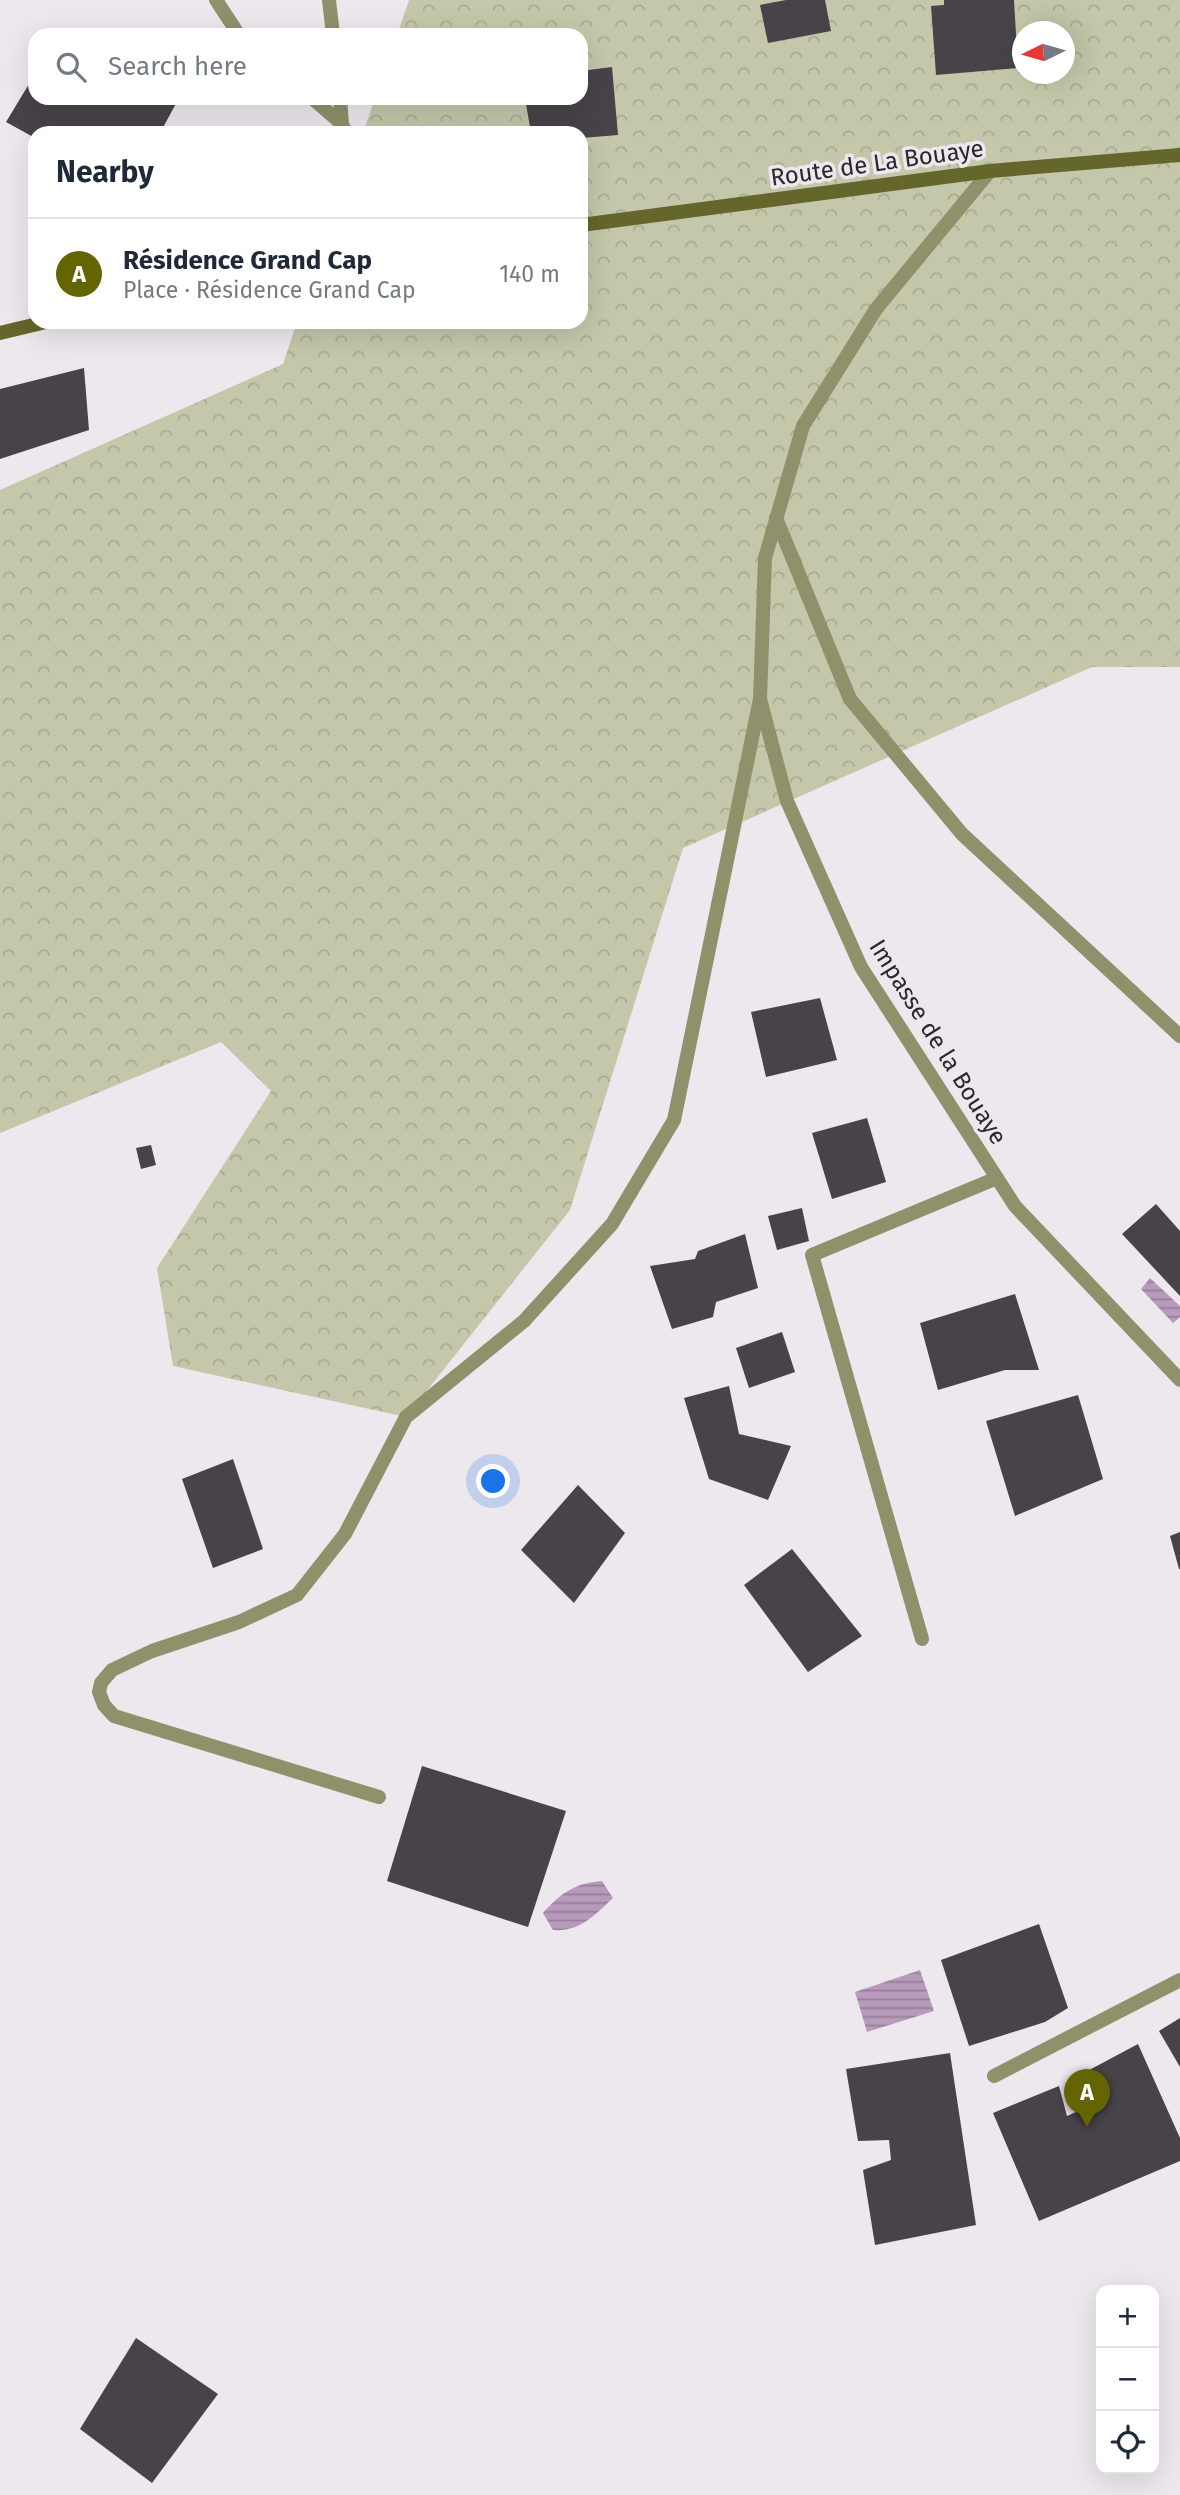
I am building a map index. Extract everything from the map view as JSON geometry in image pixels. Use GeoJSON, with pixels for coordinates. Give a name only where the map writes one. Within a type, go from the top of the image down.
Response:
{"type":"FeatureCollection","features":[{"type":"Feature","properties":{"kind":"main road","name":"Route de La Bouaye"},"geometry":{"type":"LineString","coordinates":[[588,224],[990,171],[1180,155]]}},
{"type":"Feature","properties":{"kind":"main road"},"geometry":{"type":"LineString","coordinates":[[0,333],[28,326]]}},
{"type":"Feature","properties":{"kind":"street"},"geometry":{"type":"LineString","coordinates":[[216,0],[234,28]]}},
{"type":"Feature","properties":{"kind":"street"},"geometry":{"type":"LineString","coordinates":[[329,0],[332,28]]}},
{"type":"Feature","properties":{"kind":"street"},"geometry":{"type":"LineString","coordinates":[[319,105],[341,126]]}},
{"type":"Feature","properties":{"kind":"street"},"geometry":{"type":"LineString","coordinates":[[341,105],[344,126]]}},
{"type":"Feature","properties":{"kind":"street","name":"Impasse de la Bouaye"},"geometry":{"type":"LineString","coordinates":[[990,171],[876,309],[803,426],[765,558],[760,699],[787,801],[861,967],[1015,1206],[1180,1380]]}},
{"type":"Feature","properties":{"kind":"street"},"geometry":{"type":"LineString","coordinates":[[776,519],[850,699],[962,834],[1180,1036]]}},
{"type":"Feature","properties":{"kind":"street"},"geometry":{"type":"LineString","coordinates":[[379,1797],[114,1717],[104,1705],[99,1692],[101,1683],[112,1670],[152,1651],[239,1622],[297,1595],[345,1534],[406,1417],[524,1321],[612,1224],[674,1120],[760,699]]}},
{"type":"Feature","properties":{"kind":"street","name":"Impasse de la Bouaye"},"geometry":{"type":"LineString","coordinates":[[922,1639],[812,1255],[997,1178]]}},
{"type":"Feature","properties":{"kind":"street"},"geometry":{"type":"LineString","coordinates":[[994,2076],[1180,1980]]}},
{"type":"Feature","properties":{"kind":"green space"},"geometry":{"type":"Polygon","coordinates":[[[409,0],[1180,0],[1180,667],[1092,667],[683,848],[570,1210],[406,1417],[173,1366],[157,1268],[271,1091],[221,1042],[0,1133],[0,490],[283,364],[295,329],[588,329],[588,126],[365,126],[373,105],[588,105],[588,28],[399,28],[409,0]]]}},
{"type":"Feature","properties":{"kind":"shaded area"},"geometry":{"type":"Polygon","coordinates":[[[1150,1278],[1180,1306],[1180,1317],[1173,1323],[1141,1289],[1150,1278]]]}},
{"type":"Feature","properties":{"kind":"shaded area"},"geometry":{"type":"Polygon","coordinates":[[[602,1881],[613,1898],[579,1925],[553,1930],[543,1913],[550,1906],[576,1887],[602,1881]]]}},
{"type":"Feature","properties":{"kind":"shaded area"},"geometry":{"type":"Polygon","coordinates":[[[920,1970],[934,2011],[867,2032],[855,1992],[920,1970]]]}},
{"type":"Feature","properties":{"kind":"building"},"geometry":{"type":"Polygon","coordinates":[[[786,0],[825,0],[831,31],[768,43],[760,5],[786,0]]]}},
{"type":"Feature","properties":{"kind":"building"},"geometry":{"type":"Polygon","coordinates":[[[944,0],[1014,0],[1012,69],[936,75],[931,6],[944,5],[944,0]]]}},
{"type":"Feature","properties":{"kind":"building"},"geometry":{"type":"Polygon","coordinates":[[[612,67],[618,135],[588,137],[588,126],[530,126],[526,105],[588,105],[588,70],[612,67]]]}},
{"type":"Feature","properties":{"kind":"building"},"geometry":{"type":"Polygon","coordinates":[[[28,86],[28,105],[175,105],[164,126],[28,126],[28,134],[6,122],[28,86]]]}},
{"type":"Feature","properties":{"kind":"building"},"geometry":{"type":"Polygon","coordinates":[[[84,368],[89,430],[0,459],[0,389],[84,368]]]}},
{"type":"Feature","properties":{"kind":"building"},"geometry":{"type":"Polygon","coordinates":[[[820,998],[837,1060],[766,1077],[751,1012],[820,998]]]}},
{"type":"Feature","properties":{"kind":"building"},"geometry":{"type":"Polygon","coordinates":[[[867,1118],[886,1182],[832,1199],[812,1133],[867,1118]]]}},
{"type":"Feature","properties":{"kind":"building"},"geometry":{"type":"Polygon","coordinates":[[[151,1145],[156,1165],[141,1169],[136,1148],[151,1145]]]}},
{"type":"Feature","properties":{"kind":"building"},"geometry":{"type":"Polygon","coordinates":[[[1156,1204],[1180,1231],[1180,1296],[1122,1234],[1156,1204]]]}},
{"type":"Feature","properties":{"kind":"building"},"geometry":{"type":"Polygon","coordinates":[[[802,1208],[809,1241],[777,1250],[768,1216],[802,1208]]]}},
{"type":"Feature","properties":{"kind":"building"},"geometry":{"type":"Polygon","coordinates":[[[745,1234],[758,1288],[716,1302],[713,1317],[672,1329],[650,1266],[695,1259],[698,1251],[745,1234]]]}},
{"type":"Feature","properties":{"kind":"building"},"geometry":{"type":"Polygon","coordinates":[[[1015,1294],[1039,1370],[1005,1370],[938,1390],[920,1323],[1015,1294]]]}},
{"type":"Feature","properties":{"kind":"building"},"geometry":{"type":"Polygon","coordinates":[[[782,1332],[795,1372],[749,1388],[736,1348],[782,1332]]]}},
{"type":"Feature","properties":{"kind":"building"},"geometry":{"type":"Polygon","coordinates":[[[729,1386],[739,1434],[791,1446],[768,1500],[709,1479],[684,1398],[729,1386]]]}},
{"type":"Feature","properties":{"kind":"building"},"geometry":{"type":"Polygon","coordinates":[[[1078,1395],[1103,1479],[1015,1516],[986,1421],[1078,1395]]]}},
{"type":"Feature","properties":{"kind":"building"},"geometry":{"type":"Polygon","coordinates":[[[233,1459],[263,1549],[213,1568],[182,1479],[233,1459]]]}},
{"type":"Feature","properties":{"kind":"building"},"geometry":{"type":"Polygon","coordinates":[[[578,1485],[625,1533],[574,1603],[521,1550],[578,1485]]]}},
{"type":"Feature","properties":{"kind":"building"},"geometry":{"type":"Polygon","coordinates":[[[1180,1532],[1180,1569],[1179,1569],[1170,1536],[1180,1532]]]}},
{"type":"Feature","properties":{"kind":"building"},"geometry":{"type":"Polygon","coordinates":[[[792,1549],[862,1636],[808,1672],[744,1585],[792,1549]]]}},
{"type":"Feature","properties":{"kind":"building"},"geometry":{"type":"Polygon","coordinates":[[[422,1766],[566,1811],[528,1927],[387,1881],[422,1766]]]}},
{"type":"Feature","properties":{"kind":"building"},"geometry":{"type":"Polygon","coordinates":[[[1039,1924],[1068,2008],[1045,2022],[969,2046],[941,1960],[1039,1924]]]}},
{"type":"Feature","properties":{"kind":"building"},"geometry":{"type":"Polygon","coordinates":[[[1180,2018],[1180,2067],[1159,2031],[1180,2018]]]}},
{"type":"Feature","properties":{"kind":"building"},"geometry":{"type":"Polygon","coordinates":[[[1138,2044],[1180,2138],[1180,2161],[1039,2221],[993,2113],[1059,2086],[1067,2116],[1094,2104],[1078,2076],[1138,2044]]]}},
{"type":"Feature","properties":{"kind":"building"},"geometry":{"type":"Polygon","coordinates":[[[950,2053],[976,2225],[875,2245],[863,2170],[891,2160],[889,2140],[858,2141],[846,2069],[950,2053]]]}},
{"type":"Feature","properties":{"kind":"building"},"geometry":{"type":"Polygon","coordinates":[[[136,2338],[218,2394],[152,2483],[80,2429],[136,2338]]]}},
{"type":"Feature","properties":{"kind":"place","name":"Résidence Grand Cap"},"geometry":{"type":"Point","coordinates":[1087,2127]}}]}
